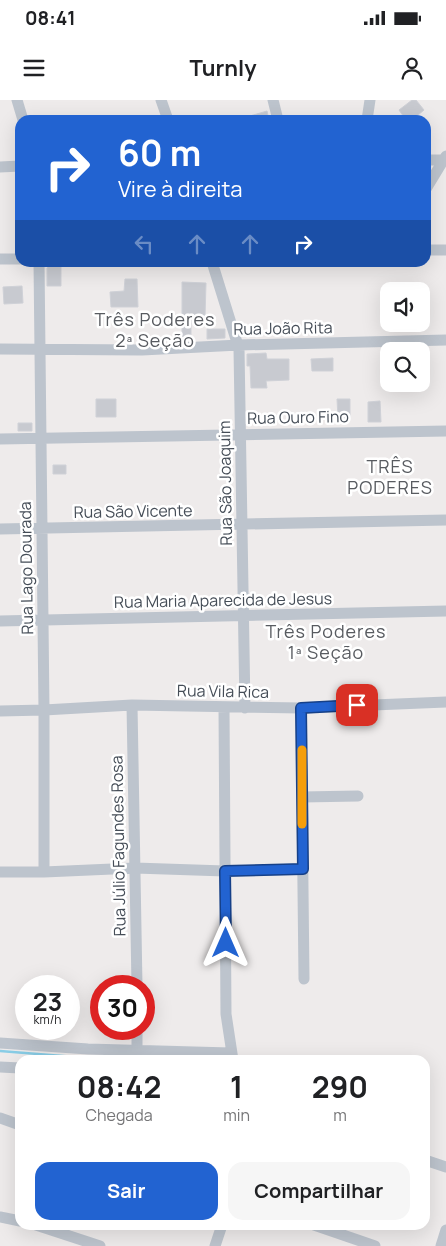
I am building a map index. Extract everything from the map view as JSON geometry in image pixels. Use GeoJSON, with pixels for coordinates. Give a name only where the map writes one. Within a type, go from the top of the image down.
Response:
{"type":"FeatureCollection","features":[{"type":"Feature","properties":{"kind":"street"},"geometry":{"type":"LineString","coordinates":[[17,100],[22,115]]}},
{"type":"Feature","properties":{"kind":"street"},"geometry":{"type":"LineString","coordinates":[[162,100],[166,115]]}},
{"type":"Feature","properties":{"kind":"street"},"geometry":{"type":"LineString","coordinates":[[273,100],[277,115]]}},
{"type":"Feature","properties":{"kind":"street"},"geometry":{"type":"LineString","coordinates":[[368,115],[370,100]]}},
{"type":"Feature","properties":{"kind":"street"},"geometry":{"type":"LineString","coordinates":[[431,160],[445,159]]}},
{"type":"Feature","properties":{"kind":"street"},"geometry":{"type":"LineString","coordinates":[[431,181],[445,159]]}},
{"type":"Feature","properties":{"kind":"street"},"geometry":{"type":"LineString","coordinates":[[0,167],[15,166]]}},
{"type":"Feature","properties":{"kind":"street"},"geometry":{"type":"LineString","coordinates":[[431,250],[446,250]]}},
{"type":"Feature","properties":{"kind":"street"},"geometry":{"type":"LineString","coordinates":[[0,259],[15,259]]}},
{"type":"Feature","properties":{"kind":"street","name":"Rua Lago Dourada"},"geometry":{"type":"LineString","coordinates":[[39,267],[44,872]]}},
{"type":"Feature","properties":{"kind":"street","name":"Rua São Joaquim"},"geometry":{"type":"LineString","coordinates":[[214,267],[238,345],[245,708]]}},
{"type":"Feature","properties":{"kind":"street","name":"Rua João Rita"},"geometry":{"type":"LineString","coordinates":[[0,349],[142,350],[238,345],[446,340]]}},
{"type":"Feature","properties":{"kind":"street","name":"Rua Ouro Fino"},"geometry":{"type":"LineString","coordinates":[[0,439],[446,430]]}},
{"type":"Feature","properties":{"kind":"street","name":"Rua São Vicente"},"geometry":{"type":"LineString","coordinates":[[0,529],[446,520]]}},
{"type":"Feature","properties":{"kind":"street","name":"Rua Maria Aparecida de Jesus"},"geometry":{"type":"LineString","coordinates":[[0,621],[446,611]]}},
{"type":"Feature","properties":{"kind":"street","name":"Rua Vila Rica"},"geometry":{"type":"LineString","coordinates":[[0,710],[44,710],[132,705],[301,708],[446,702]]}},
{"type":"Feature","properties":{"kind":"street","name":"Rua Júlio Fagundes Rosa"},"geometry":{"type":"LineString","coordinates":[[132,705],[136,868],[136,975]]}},
{"type":"Feature","properties":{"kind":"street"},"geometry":{"type":"LineString","coordinates":[[224,708],[226,1014],[232,1055]]}},
{"type":"Feature","properties":{"kind":"street"},"geometry":{"type":"LineString","coordinates":[[301,708],[304,979]]}},
{"type":"Feature","properties":{"kind":"street"},"geometry":{"type":"LineString","coordinates":[[302,796],[358,796]]}},
{"type":"Feature","properties":{"kind":"street"},"geometry":{"type":"LineString","coordinates":[[0,872],[136,868],[225,871],[303,869]]}},
{"type":"Feature","properties":{"kind":"street"},"geometry":{"type":"LineString","coordinates":[[137,1040],[137,1051]]}},
{"type":"Feature","properties":{"kind":"street"},"geometry":{"type":"LineString","coordinates":[[0,1043],[213,1055]]}},
{"type":"Feature","properties":{"kind":"street"},"geometry":{"type":"LineString","coordinates":[[0,1067],[15,1068]]}},
{"type":"Feature","properties":{"kind":"street"},"geometry":{"type":"LineString","coordinates":[[0,1118],[15,1123]]}},
{"type":"Feature","properties":{"kind":"street"},"geometry":{"type":"LineString","coordinates":[[430,1162],[446,1168]]}},
{"type":"Feature","properties":{"kind":"street"},"geometry":{"type":"LineString","coordinates":[[0,1217],[15,1220]]}},
{"type":"Feature","properties":{"kind":"street"},"geometry":{"type":"LineString","coordinates":[[51,1230],[98,1246]]}},
{"type":"Feature","properties":{"kind":"street"},"geometry":{"type":"LineString","coordinates":[[215,1246],[220,1230]]}},
{"type":"Feature","properties":{"kind":"street"},"geometry":{"type":"LineString","coordinates":[[329,1230],[375,1246]]}},
{"type":"Feature","properties":{"kind":"street"},"geometry":{"type":"LineString","coordinates":[[441,1246],[446,1230]]}},
{"type":"Feature","properties":{"kind":"building"},"geometry":{"type":"Polygon","coordinates":[[[412,100],[416,100],[424,110],[418,115],[402,115],[399,110],[412,100]]]}},
{"type":"Feature","properties":{"kind":"building"},"geometry":{"type":"Polygon","coordinates":[[[267,111],[268,115],[253,115],[267,111]]]}},
{"type":"Feature","properties":{"kind":"building"},"geometry":{"type":"Polygon","coordinates":[[[61,267],[61,286],[47,286],[47,268],[61,267]]]}},
{"type":"Feature","properties":{"kind":"building"},"geometry":{"type":"Polygon","coordinates":[[[125,279],[137,279],[138,307],[111,307],[110,292],[124,291],[125,279]]]}},
{"type":"Feature","properties":{"kind":"building"},"geometry":{"type":"Polygon","coordinates":[[[182,282],[206,283],[205,317],[191,317],[191,339],[182,339],[182,282]]]}},
{"type":"Feature","properties":{"kind":"building"},"geometry":{"type":"Polygon","coordinates":[[[22,286],[23,303],[4,304],[3,287],[22,286]]]}},
{"type":"Feature","properties":{"kind":"building"},"geometry":{"type":"Polygon","coordinates":[[[207,329],[225,329],[225,338],[207,339],[207,329]]]}},
{"type":"Feature","properties":{"kind":"building"},"geometry":{"type":"Polygon","coordinates":[[[266,353],[267,359],[289,359],[289,380],[266,381],[267,388],[251,388],[250,366],[247,366],[247,354],[266,353]]]}},
{"type":"Feature","properties":{"kind":"building"},"geometry":{"type":"Polygon","coordinates":[[[333,358],[333,371],[312,371],[311,359],[333,358]]]}},
{"type":"Feature","properties":{"kind":"building"},"geometry":{"type":"Polygon","coordinates":[[[96,399],[116,399],[116,417],[96,417],[96,399]]]}},
{"type":"Feature","properties":{"kind":"building"},"geometry":{"type":"Polygon","coordinates":[[[337,399],[350,399],[350,418],[338,418],[337,399]]]}},
{"type":"Feature","properties":{"kind":"building"},"geometry":{"type":"Polygon","coordinates":[[[380,401],[381,422],[368,422],[368,402],[380,401]]]}},
{"type":"Feature","properties":{"kind":"building"},"geometry":{"type":"Polygon","coordinates":[[[18,423],[32,423],[32,431],[18,431],[18,423]]]}},
{"type":"Feature","properties":{"kind":"building"},"geometry":{"type":"Polygon","coordinates":[[[53,465],[66,465],[66,474],[53,474],[53,465]]]}},
{"type":"Feature","properties":{"kind":"waterway"},"geometry":{"type":"LineString","coordinates":[[0,1051],[50,1055]]}},
{"type":"Feature","properties":{"kind":"slow traffic"},"geometry":{"type":"LineString","coordinates":[[302,750],[302,824]]}},
{"type":"Feature","properties":{"kind":"district","name":"Três Poderes 2ª Seção"},"geometry":{"type":"Point","coordinates":[155,330]}},
{"type":"Feature","properties":{"kind":"district","name":"TRÊS PODERES"},"geometry":{"type":"Point","coordinates":[390,477]}},
{"type":"Feature","properties":{"kind":"district","name":"Três Poderes 1ª Seção"},"geometry":{"type":"Point","coordinates":[326,642]}},
{"type":"Feature","properties":{"kind":"route"},"geometry":{"type":"LineString","coordinates":[[226,943],[225,871],[303,869],[301,708],[357,705]]}}]}
